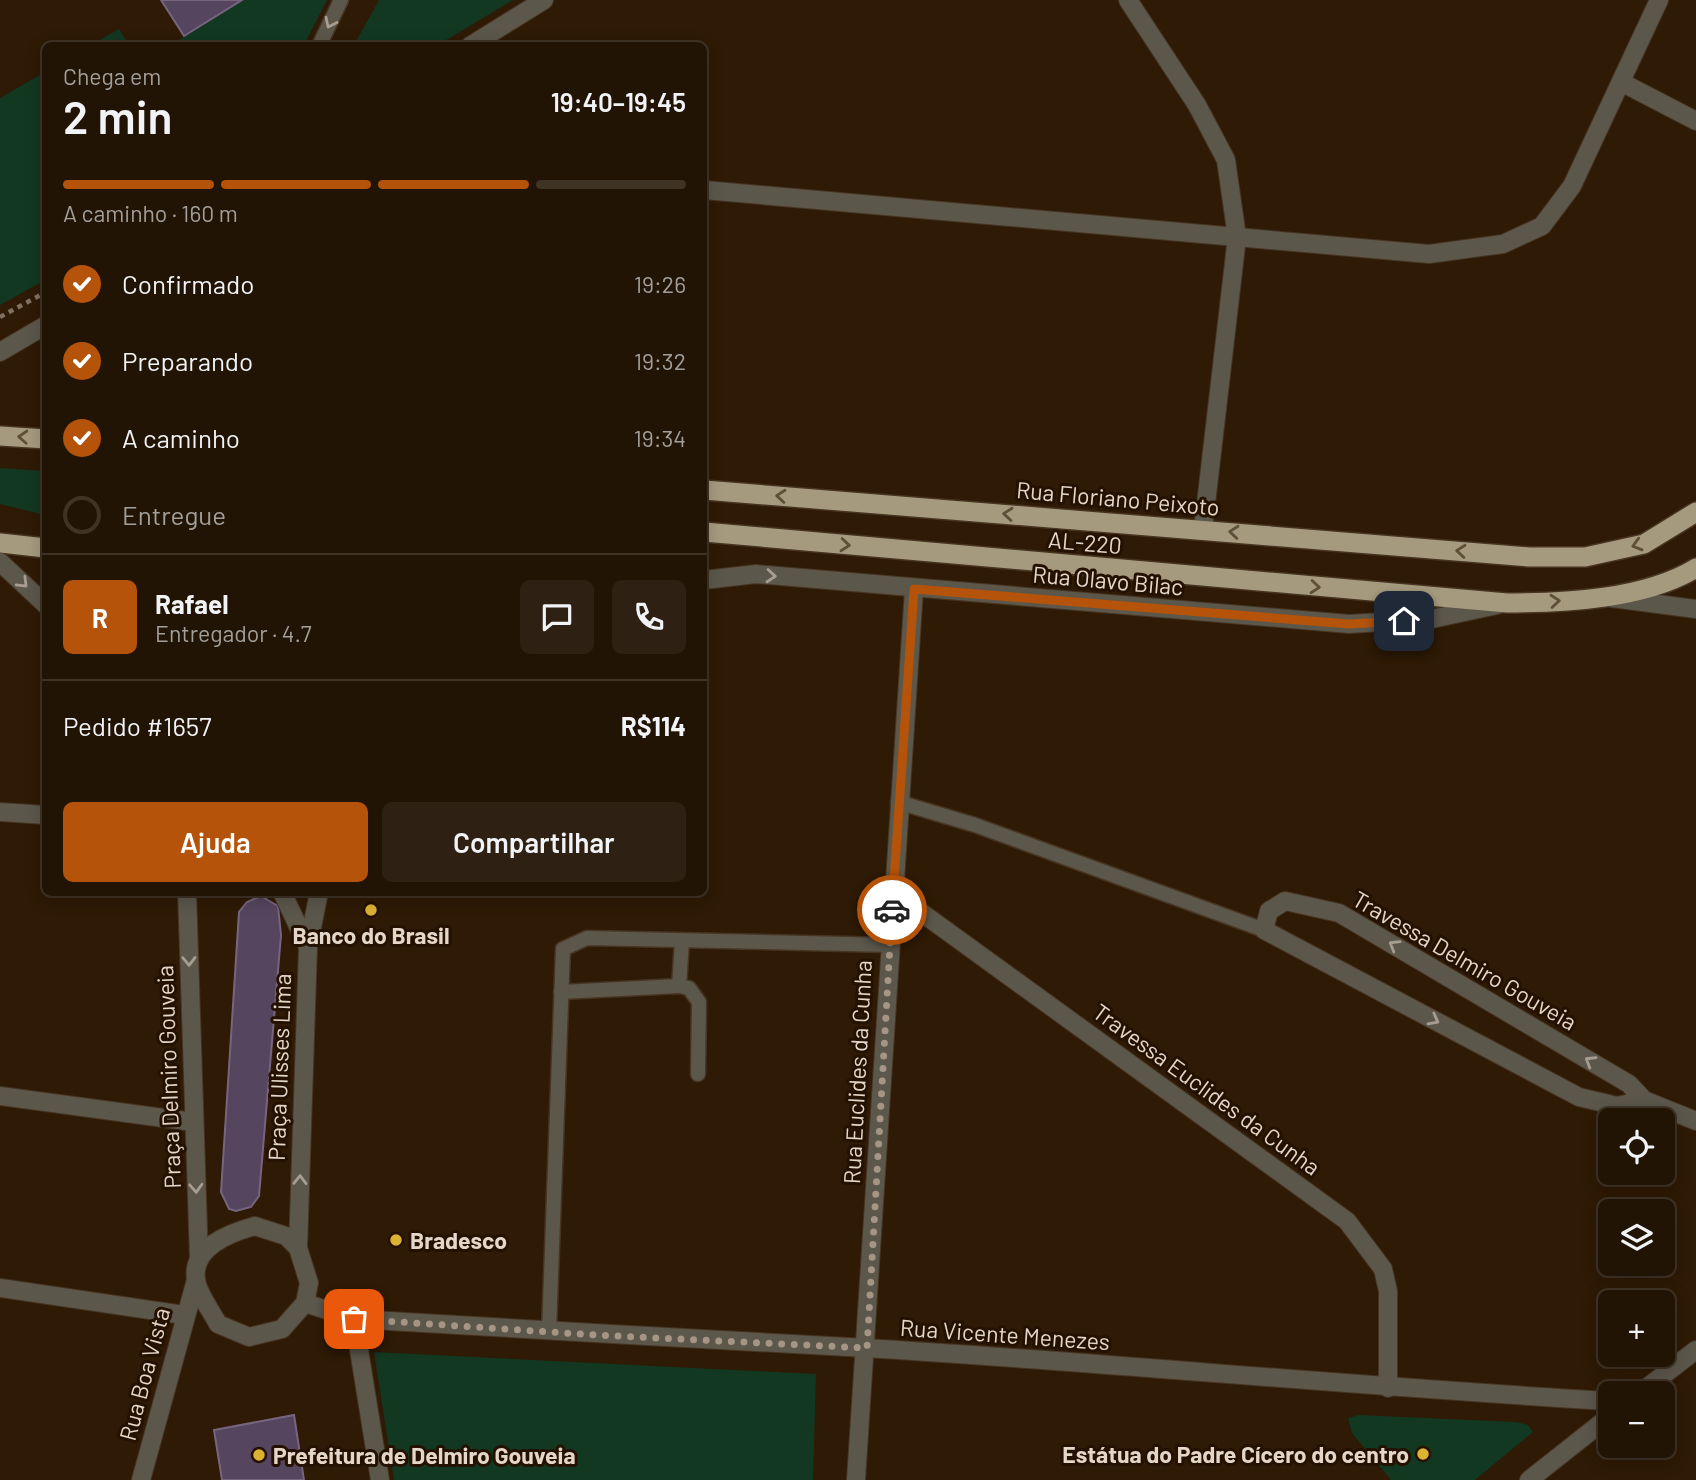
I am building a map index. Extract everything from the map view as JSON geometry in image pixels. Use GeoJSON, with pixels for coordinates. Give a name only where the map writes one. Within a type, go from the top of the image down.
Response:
{"type":"FeatureCollection","features":[{"type":"Feature","properties":{"kind":"highway"},"geometry":{"type":"LineString","coordinates":[[0,436],[42,439]]}},
{"type":"Feature","properties":{"kind":"highway","name":"Rua Floriano Peixoto"},"geometry":{"type":"LineString","coordinates":[[707,490],[1529,557],[1584,556],[1644,544],[1696,512]]}},
{"type":"Feature","properties":{"kind":"highway","name":"AL-220"},"geometry":{"type":"LineString","coordinates":[[707,532],[1463,600]]}},
{"type":"Feature","properties":{"kind":"highway"},"geometry":{"type":"LineString","coordinates":[[0,543],[42,548]]}},
{"type":"Feature","properties":{"kind":"highway","name":"AL-220"},"geometry":{"type":"LineString","coordinates":[[1602,597],[1639,590],[1696,568]]}},
{"type":"Feature","properties":{"kind":"highway","name":"Rua Olavo Bilac"},"geometry":{"type":"LineString","coordinates":[[1463,600],[1507,603],[1602,597]]}},
{"type":"Feature","properties":{"kind":"street"},"geometry":{"type":"LineString","coordinates":[[476,42],[544,0]]}},
{"type":"Feature","properties":{"kind":"street"},"geometry":{"type":"LineString","coordinates":[[1128,0],[1198,105],[1226,160],[1237,237],[1203,530]]}},
{"type":"Feature","properties":{"kind":"street"},"geometry":{"type":"LineString","coordinates":[[707,190],[1429,254],[1503,244],[1542,226],[1572,186],[1659,0]]}},
{"type":"Feature","properties":{"kind":"street"},"geometry":{"type":"LineString","coordinates":[[1621,82],[1696,121]]}},
{"type":"Feature","properties":{"kind":"street"},"geometry":{"type":"LineString","coordinates":[[0,352],[42,327]]}},
{"type":"Feature","properties":{"kind":"street"},"geometry":{"type":"LineString","coordinates":[[0,562],[42,601]]}},
{"type":"Feature","properties":{"kind":"street","name":"Rua Olavo Bilac"},"geometry":{"type":"LineString","coordinates":[[707,580],[756,574],[1349,624],[1432,619],[1507,603]]}},
{"type":"Feature","properties":{"kind":"street","name":"Rua Euclides da Cunha"},"geometry":{"type":"LineString","coordinates":[[856,1480],[867,1348],[889,945],[914,589]]}},
{"type":"Feature","properties":{"kind":"street","name":"Rua Olavo Bilac"},"geometry":{"type":"LineString","coordinates":[[1602,597],[1696,609]]}},
{"type":"Feature","properties":{"kind":"street"},"geometry":{"type":"LineString","coordinates":[[0,812],[42,815]]}},
{"type":"Feature","properties":{"kind":"street","name":"Travessa Euclides da Cunha"},"geometry":{"type":"LineString","coordinates":[[893,891],[1347,1221],[1384,1269],[1388,1291],[1388,1388]]}},
{"type":"Feature","properties":{"kind":"street","name":"Praça Delmiro Gouveia"},"geometry":{"type":"LineString","coordinates":[[187,896],[193,1122],[200,1259]]}},
{"type":"Feature","properties":{"kind":"street","name":"Praça Ulisses Lima"},"geometry":{"type":"LineString","coordinates":[[284,896],[307,947],[299,1248]]}},
{"type":"Feature","properties":{"kind":"street"},"geometry":{"type":"LineString","coordinates":[[307,947],[318,896]]}},
{"type":"Feature","properties":{"kind":"street","name":"Travessa Delmiro Gouveia"},"geometry":{"type":"LineString","coordinates":[[1264,930],[1269,911],[1285,901],[1339,913],[1629,1084],[1644,1100],[1696,1121]]}},
{"type":"Feature","properties":{"kind":"street"},"geometry":{"type":"LineString","coordinates":[[1264,930],[1579,1097],[1617,1107],[1644,1100]]}},
{"type":"Feature","properties":{"kind":"street"},"geometry":{"type":"LineString","coordinates":[[0,1096],[193,1122]]}},
{"type":"Feature","properties":{"kind":"street"},"geometry":{"type":"LineString","coordinates":[[254,1226],[286,1236],[299,1248],[309,1283],[305,1303],[282,1329],[249,1337],[218,1324],[196,1280],[200,1259],[222,1236],[254,1226]]}},
{"type":"Feature","properties":{"kind":"street","name":"Rua Boa Vista"},"geometry":{"type":"LineString","coordinates":[[141,1480],[184,1315],[196,1280]]}},
{"type":"Feature","properties":{"kind":"street"},"geometry":{"type":"LineString","coordinates":[[0,1288],[184,1315]]}},
{"type":"Feature","properties":{"kind":"street","name":"Rua Vicente Menezes"},"geometry":{"type":"LineString","coordinates":[[305,1303],[354,1319],[867,1348],[1388,1388],[1598,1400]]}},
{"type":"Feature","properties":{"kind":"street"},"geometry":{"type":"LineString","coordinates":[[354,1319],[380,1480]]}},
{"type":"Feature","properties":{"kind":"street"},"geometry":{"type":"LineString","coordinates":[[1656,1381],[1696,1350]]}},
{"type":"Feature","properties":{"kind":"street"},"geometry":{"type":"LineString","coordinates":[[1528,1480],[1598,1425]]}},
{"type":"Feature","properties":{"kind":"lane"},"geometry":{"type":"LineString","coordinates":[[321,42],[341,0]]}},
{"type":"Feature","properties":{"kind":"lane"},"geometry":{"type":"LineString","coordinates":[[898,802],[975,825],[1264,930]]}},
{"type":"Feature","properties":{"kind":"lane"},"geometry":{"type":"LineString","coordinates":[[549,1331],[564,949],[587,938],[889,945]]}},
{"type":"Feature","properties":{"kind":"lane"},"geometry":{"type":"LineString","coordinates":[[679,986],[682,941]]}},
{"type":"Feature","properties":{"kind":"lane"},"geometry":{"type":"LineString","coordinates":[[561,992],[679,986],[689,988],[699,1002],[698,1074]]}},
{"type":"Feature","properties":{"kind":"path"},"geometry":{"type":"LineString","coordinates":[[0,317],[42,294]]}},
{"type":"Feature","properties":{"kind":"green space"},"geometry":{"type":"Polygon","coordinates":[[[242,0],[327,0],[306,42],[175,42],[242,0]]]}},
{"type":"Feature","properties":{"kind":"green space"},"geometry":{"type":"Polygon","coordinates":[[[379,0],[513,0],[443,42],[356,42],[379,0]]]}},
{"type":"Feature","properties":{"kind":"green space"},"geometry":{"type":"Polygon","coordinates":[[[119,29],[127,42],[96,42],[119,29]]]}},
{"type":"Feature","properties":{"kind":"green space"},"geometry":{"type":"Polygon","coordinates":[[[42,74],[42,282],[0,305],[0,98],[42,74]]]}},
{"type":"Feature","properties":{"kind":"green space"},"geometry":{"type":"Polygon","coordinates":[[[0,468],[42,471],[42,514],[0,504],[0,468]]]}},
{"type":"Feature","properties":{"kind":"green space"},"geometry":{"type":"Polygon","coordinates":[[[374,1352],[816,1374],[813,1480],[394,1480],[374,1352]]]}},
{"type":"Feature","properties":{"kind":"green space"},"geometry":{"type":"Polygon","coordinates":[[[1359,1415],[1516,1422],[1528,1425],[1533,1432],[1475,1480],[1391,1480],[1352,1433],[1348,1418],[1359,1415]]]}},
{"type":"Feature","properties":{"kind":"building"},"geometry":{"type":"Polygon","coordinates":[[[161,0],[242,0],[184,36],[161,0]]]}},
{"type":"Feature","properties":{"kind":"building"},"geometry":{"type":"Polygon","coordinates":[[[261,896],[278,906],[281,935],[259,1196],[251,1207],[236,1211],[229,1209],[221,1192],[239,912],[247,902],[261,896]]]}},
{"type":"Feature","properties":{"kind":"building","name":"Prefeitura de Delmiro Gouveia"},"geometry":{"type":"Polygon","coordinates":[[[294,1415],[304,1480],[222,1480],[214,1430],[294,1415]]]}},
{"type":"Feature","properties":{"kind":"way so far"},"geometry":{"type":"LineString","coordinates":[[354,1319],[595,1335],[867,1348],[892,910]]}},
{"type":"Feature","properties":{"kind":"place","name":"Banco do Brasil"},"geometry":{"type":"Point","coordinates":[371,910]}},
{"type":"Feature","properties":{"kind":"place","name":"Bradesco"},"geometry":{"type":"Point","coordinates":[396,1240]}},
{"type":"Feature","properties":{"kind":"place","name":"Estátua do Padre Cícero do centro"},"geometry":{"type":"Point","coordinates":[1423,1454]}},
{"type":"Feature","properties":{"kind":"place","name":"Prefeitura de Delmiro Gouveia"},"geometry":{"type":"Point","coordinates":[259,1455]}},
{"type":"Feature","properties":{"kind":"route"},"geometry":{"type":"LineString","coordinates":[[892,910],[914,589],[1349,624],[1404,621]]}}]}
